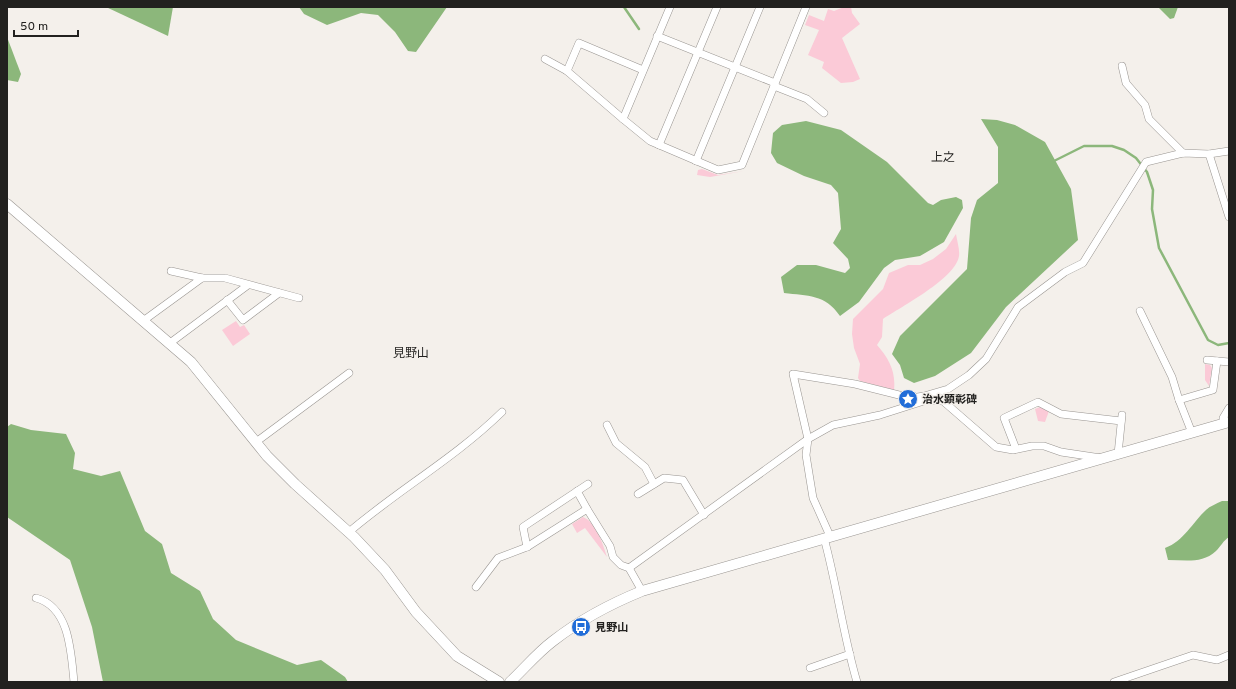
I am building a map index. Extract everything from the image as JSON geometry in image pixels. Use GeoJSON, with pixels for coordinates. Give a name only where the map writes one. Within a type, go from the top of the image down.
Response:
{"type":"FeatureCollection","features":[{"type":"Feature","properties":{"kind":"street"},"geometry":{"type":"LineString","coordinates":[[623,119],[670,7]]}},
{"type":"Feature","properties":{"kind":"street"},"geometry":{"type":"LineString","coordinates":[[659,145],[717,7]]}},
{"type":"Feature","properties":{"kind":"street"},"geometry":{"type":"LineString","coordinates":[[696,161],[760,7]]}},
{"type":"Feature","properties":{"kind":"street"},"geometry":{"type":"LineString","coordinates":[[546,59],[567,71],[650,141],[718,170],[742,165],[806,7]]}},
{"type":"Feature","properties":{"kind":"street"},"geometry":{"type":"LineString","coordinates":[[657,36],[735,66],[775,84],[807,99],[824,113]]}},
{"type":"Feature","properties":{"kind":"street"},"geometry":{"type":"LineString","coordinates":[[567,71],[579,43],[643,70]]}},
{"type":"Feature","properties":{"kind":"street"},"geometry":{"type":"LineString","coordinates":[[1122,66],[1126,83],[1146,105],[1149,119],[1182,153]]}},
{"type":"Feature","properties":{"kind":"street"},"geometry":{"type":"LineString","coordinates":[[629,568],[808,439],[833,425],[880,414],[948,389],[969,375],[986,359],[1018,307],[1065,272],[1083,263],[1146,162],[1182,153],[1209,154],[1229,151]]}},
{"type":"Feature","properties":{"kind":"street"},"geometry":{"type":"LineString","coordinates":[[1209,154],[1229,216]]}},
{"type":"Feature","properties":{"kind":"street"},"geometry":{"type":"LineString","coordinates":[[7,204],[191,362],[256,442],[295,484],[349,532],[385,570],[416,612],[457,656],[499,682]]}},
{"type":"Feature","properties":{"kind":"street"},"geometry":{"type":"LineString","coordinates":[[171,271],[202,278],[225,278],[299,298]]}},
{"type":"Feature","properties":{"kind":"street"},"geometry":{"type":"LineString","coordinates":[[144,321],[202,278]]}},
{"type":"Feature","properties":{"kind":"street"},"geometry":{"type":"LineString","coordinates":[[170,343],[248,285]]}},
{"type":"Feature","properties":{"kind":"street"},"geometry":{"type":"LineString","coordinates":[[228,300],[243,320],[279,293]]}},
{"type":"Feature","properties":{"kind":"street"},"geometry":{"type":"LineString","coordinates":[[1140,311],[1172,377],[1192,433]]}},
{"type":"Feature","properties":{"kind":"street"},"geometry":{"type":"LineString","coordinates":[[1207,360],[1229,362]]}},
{"type":"Feature","properties":{"kind":"street"},"geometry":{"type":"LineString","coordinates":[[1179,400],[1213,390],[1217,361]]}},
{"type":"Feature","properties":{"kind":"street"},"geometry":{"type":"LineString","coordinates":[[256,442],[349,373]]}},
{"type":"Feature","properties":{"kind":"street"},"geometry":{"type":"LineString","coordinates":[[857,682],[835,588],[827,537],[813,498],[806,455],[808,439],[793,374],[856,384],[912,401],[943,401],[996,447],[1016,449],[1032,446],[1044,446],[1061,452],[1106,458]]}},
{"type":"Feature","properties":{"kind":"street"},"geometry":{"type":"LineString","coordinates":[[1016,449],[1004,418],[1038,402],[1061,414],[1121,418],[1118,454]]}},
{"type":"Feature","properties":{"kind":"street"},"geometry":{"type":"LineString","coordinates":[[510,682],[552,642],[574,626],[616,601],[642,591],[1227,423],[1223,418],[1229,408]]}},
{"type":"Feature","properties":{"kind":"street"},"geometry":{"type":"LineString","coordinates":[[349,532],[373,511],[478,436],[502,412]]}},
{"type":"Feature","properties":{"kind":"street"},"geometry":{"type":"LineString","coordinates":[[607,425],[616,443],[644,467],[654,484]]}},
{"type":"Feature","properties":{"kind":"street"},"geometry":{"type":"LineString","coordinates":[[638,494],[664,478],[683,480],[704,515]]}},
{"type":"Feature","properties":{"kind":"street"},"geometry":{"type":"LineString","coordinates":[[526,547],[523,527],[588,484]]}},
{"type":"Feature","properties":{"kind":"street"},"geometry":{"type":"LineString","coordinates":[[577,491],[610,546],[613,557],[621,565],[629,568],[642,591]]}},
{"type":"Feature","properties":{"kind":"street"},"geometry":{"type":"LineString","coordinates":[[476,587],[498,558],[526,547],[587,509]]}},
{"type":"Feature","properties":{"kind":"street"},"geometry":{"type":"LineString","coordinates":[[36,598],[45,600],[55,608],[62,621],[70,648],[74,682]]}},
{"type":"Feature","properties":{"kind":"street"},"geometry":{"type":"LineString","coordinates":[[810,668],[850,654]]}},
{"type":"Feature","properties":{"kind":"street"},"geometry":{"type":"LineString","coordinates":[[1114,682],[1193,655],[1217,660],[1229,655]]}},
{"type":"Feature","properties":{"kind":"shaded area"},"geometry":{"type":"Polygon","coordinates":[[[106,7],[173,7],[168,36],[106,7]]]}},
{"type":"Feature","properties":{"kind":"shaded area"},"geometry":{"type":"Polygon","coordinates":[[[299,7],[447,7],[416,52],[408,51],[395,32],[378,15],[361,13],[327,25],[304,14],[299,7]]]}},
{"type":"Feature","properties":{"kind":"shaded area"},"geometry":{"type":"Polygon","coordinates":[[[844,7],[851,7],[852,13],[860,24],[842,38],[860,79],[853,82],[841,83],[822,68],[824,62],[808,55],[819,30],[805,25],[809,15],[824,21],[828,9],[834,11],[844,7]]]}},
{"type":"Feature","properties":{"kind":"shaded area"},"geometry":{"type":"Polygon","coordinates":[[[1158,7],[1178,7],[1174,18],[1170,19],[1158,7]]]}},
{"type":"Feature","properties":{"kind":"shaded area"},"geometry":{"type":"Polygon","coordinates":[[[7,37],[21,74],[18,82],[7,80],[7,37]]]}},
{"type":"Feature","properties":{"kind":"shaded area"},"geometry":{"type":"Polygon","coordinates":[[[981,119],[997,120],[1015,125],[1045,142],[1071,189],[1078,240],[1006,307],[971,353],[935,376],[914,383],[904,378],[900,365],[892,354],[900,336],[967,269],[971,218],[977,200],[998,183],[998,147],[981,119]]]}},
{"type":"Feature","properties":{"kind":"shaded area"},"geometry":{"type":"Polygon","coordinates":[[[806,121],[841,130],[887,162],[928,203],[933,205],[941,200],[956,197],[962,200],[963,208],[944,242],[920,256],[895,260],[884,268],[859,302],[840,316],[828,304],[815,297],[784,293],[781,277],[797,265],[816,265],[845,273],[850,268],[848,259],[833,243],[841,229],[838,193],[831,185],[804,176],[777,163],[771,153],[773,133],[782,125],[806,121]]]}},
{"type":"Feature","properties":{"kind":"shaded area"},"geometry":{"type":"Polygon","coordinates":[[[702,169],[718,175],[744,171],[710,177],[697,175],[698,170],[702,169]]]}},
{"type":"Feature","properties":{"kind":"shaded area"},"geometry":{"type":"Polygon","coordinates":[[[956,234],[959,256],[956,265],[927,291],[883,319],[882,337],[877,345],[885,355],[893,371],[894,390],[860,381],[858,378],[860,364],[854,348],[852,334],[853,319],[883,289],[889,273],[908,265],[920,265],[933,259],[946,249],[956,234]]]}},
{"type":"Feature","properties":{"kind":"shaded area"},"geometry":{"type":"Polygon","coordinates":[[[236,321],[240,327],[244,325],[250,334],[233,346],[222,330],[236,321]]]}},
{"type":"Feature","properties":{"kind":"shaded area"},"geometry":{"type":"Polygon","coordinates":[[[1205,364],[1210,365],[1212,368],[1209,386],[1205,380],[1205,364]]]}},
{"type":"Feature","properties":{"kind":"shaded area"},"geometry":{"type":"Polygon","coordinates":[[[1040,407],[1049,411],[1045,422],[1038,421],[1035,409],[1040,407]]]}},
{"type":"Feature","properties":{"kind":"shaded area"},"geometry":{"type":"Polygon","coordinates":[[[11,424],[31,430],[66,434],[75,453],[73,469],[101,476],[120,471],[145,531],[162,544],[171,573],[200,591],[213,619],[236,640],[297,665],[321,660],[345,677],[348,682],[103,682],[92,627],[70,560],[7,517],[7,427],[11,424]]]}},
{"type":"Feature","properties":{"kind":"shaded area"},"geometry":{"type":"Polygon","coordinates":[[[1222,501],[1229,501],[1229,537],[1216,551],[1205,558],[1199,560],[1168,560],[1165,548],[1172,545],[1183,536],[1208,509],[1222,501]]]}},
{"type":"Feature","properties":{"kind":"shaded area"},"geometry":{"type":"Polygon","coordinates":[[[583,517],[595,528],[607,557],[585,528],[577,533],[572,524],[583,517]]]}},
{"type":"Feature","properties":{"kind":"waterway"},"geometry":{"type":"LineString","coordinates":[[624,7],[639,29]]}},
{"type":"Feature","properties":{"kind":"waterway"},"geometry":{"type":"LineString","coordinates":[[1054,161],[1084,146],[1112,146],[1124,150],[1136,158],[1147,172],[1153,190],[1152,209],[1159,248],[1208,340],[1218,345],[1229,343]]}},
{"type":"Feature","properties":{"kind":"place","name":"治水顕彰碑"},"geometry":{"type":"Point","coordinates":[908,399]}},
{"type":"Feature","properties":{"kind":"place","name":"見野山"},"geometry":{"type":"Point","coordinates":[581,627]}},
{"type":"Feature","properties":{"kind":"district","name":"上之"},"geometry":{"type":"Point","coordinates":[943,157]}},
{"type":"Feature","properties":{"kind":"district","name":"見野山"},"geometry":{"type":"Point","coordinates":[411,353]}}]}
